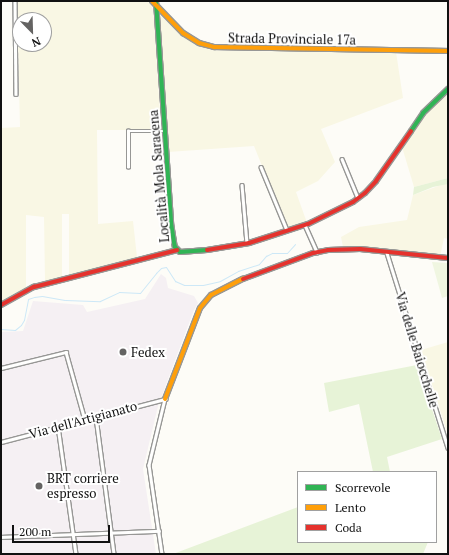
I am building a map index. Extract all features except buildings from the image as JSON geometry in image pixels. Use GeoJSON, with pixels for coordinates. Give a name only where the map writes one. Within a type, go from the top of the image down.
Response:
{"type":"FeatureCollection","features":[{"type":"Feature","properties":{"kind":"street"},"geometry":{"type":"LineString","coordinates":[[15,1],[16,94]]}},
{"type":"Feature","properties":{"kind":"street","name":"Strada Provinciale 17a"},"geometry":{"type":"LineString","coordinates":[[152,1],[156,3],[182,33],[199,43],[214,47],[448,51]]}},
{"type":"Feature","properties":{"kind":"street","name":"Località Mola Saracena"},"geometry":{"type":"LineString","coordinates":[[156,3],[171,223],[177,250],[182,252],[194,252],[247,243],[305,225],[358,198],[380,177],[426,110],[448,89]]}},
{"type":"Feature","properties":{"kind":"street"},"geometry":{"type":"LineString","coordinates":[[128,167],[128,131],[165,131]]}},
{"type":"Feature","properties":{"kind":"street"},"geometry":{"type":"LineString","coordinates":[[342,159],[358,198]]}},
{"type":"Feature","properties":{"kind":"street"},"geometry":{"type":"LineString","coordinates":[[262,168],[287,230]]}},
{"type":"Feature","properties":{"kind":"street"},"geometry":{"type":"LineString","coordinates":[[242,185],[247,243]]}},
{"type":"Feature","properties":{"kind":"street"},"geometry":{"type":"LineString","coordinates":[[305,225],[316,252]]}},
{"type":"Feature","properties":{"kind":"street"},"geometry":{"type":"LineString","coordinates":[[162,554],[149,465],[165,398],[194,320],[207,299],[214,293],[247,276],[316,252],[350,249],[448,258]]}},
{"type":"Feature","properties":{"kind":"street"},"geometry":{"type":"LineString","coordinates":[[1,305],[34,287],[177,250]]}},
{"type":"Feature","properties":{"kind":"street","name":"Via delle Baiocchelle"},"geometry":{"type":"LineString","coordinates":[[387,253],[448,448]]}},
{"type":"Feature","properties":{"kind":"street"},"geometry":{"type":"LineString","coordinates":[[1,368],[66,352],[85,420]]}},
{"type":"Feature","properties":{"kind":"street","name":"Via dell'Artigianato"},"geometry":{"type":"LineString","coordinates":[[1,442],[165,398]]}},
{"type":"Feature","properties":{"kind":"street"},"geometry":{"type":"LineString","coordinates":[[96,416],[114,554]]}},
{"type":"Feature","properties":{"kind":"street"},"geometry":{"type":"LineString","coordinates":[[58,426],[76,554]]}},
{"type":"Feature","properties":{"kind":"street"},"geometry":{"type":"LineString","coordinates":[[1,537],[159,531]]}},
{"type":"Feature","properties":{"kind":"shaded area"},"geometry":{"type":"Polygon","coordinates":[[[17,1],[148,1],[152,7],[154,17],[161,130],[97,130],[98,224],[133,221],[137,257],[69,275],[69,214],[62,214],[62,277],[45,281],[44,217],[26,215],[26,289],[1,304],[1,128],[20,127],[18,52],[52,52],[52,12],[17,12],[17,1]]]}},
{"type":"Feature","properties":{"kind":"shaded area"},"geometry":{"type":"Polygon","coordinates":[[[159,14],[178,32],[195,44],[210,50],[396,52],[403,98],[321,129],[335,162],[318,181],[296,192],[306,220],[308,221],[287,228],[254,146],[168,152],[159,14]]]}},
{"type":"Feature","properties":{"kind":"shaded area"},"geometry":{"type":"Polygon","coordinates":[[[448,91],[448,178],[414,187],[402,147],[422,118],[448,91]]]}},
{"type":"Feature","properties":{"kind":"shaded area"},"geometry":{"type":"Polygon","coordinates":[[[448,184],[448,239],[444,238],[440,257],[371,248],[343,247],[341,237],[359,227],[407,220],[413,195],[448,184]]]}},
{"type":"Feature","properties":{"kind":"shaded area"},"geometry":{"type":"Polygon","coordinates":[[[161,274],[166,278],[168,288],[194,296],[198,303],[158,406],[143,469],[156,554],[1,554],[1,332],[23,331],[33,301],[83,305],[87,312],[145,299],[161,274]]]}},
{"type":"Feature","properties":{"kind":"shaded area"},"geometry":{"type":"Polygon","coordinates":[[[448,342],[448,435],[421,350],[448,342]]]}},
{"type":"Feature","properties":{"kind":"green space"},"geometry":{"type":"Polygon","coordinates":[[[448,178],[448,184],[433,187],[413,195],[414,187],[448,178]]]}},
{"type":"Feature","properties":{"kind":"green space"},"geometry":{"type":"Polygon","coordinates":[[[432,262],[448,263],[448,296],[442,298],[432,262]]]}},
{"type":"Feature","properties":{"kind":"green space"},"geometry":{"type":"Polygon","coordinates":[[[417,365],[442,439],[387,457],[390,471],[373,471],[359,404],[329,412],[324,383],[417,365]]]}},
{"type":"Feature","properties":{"kind":"green space"},"geometry":{"type":"Polygon","coordinates":[[[297,507],[297,543],[428,543],[423,554],[173,554],[297,507]]]}},
{"type":"Feature","properties":{"kind":"waterway"},"geometry":{"type":"LineString","coordinates":[[1,329],[15,330],[21,325],[24,320],[28,299],[34,297],[42,296],[65,300],[100,301],[119,292],[140,293],[156,273],[161,268],[166,267],[175,281],[184,285],[203,285],[220,281],[238,271],[259,264],[266,256],[272,253],[287,253],[295,244]]}},
{"type":"Feature","properties":{"kind":"traffic: fast"},"geometry":{"type":"LineString","coordinates":[[156,1],[171,223],[175,247],[180,252],[207,250]]}},
{"type":"Feature","properties":{"kind":"traffic: fast"},"geometry":{"type":"LineString","coordinates":[[411,131],[423,113],[448,89]]}},
{"type":"Feature","properties":{"kind":"traffic: slow"},"geometry":{"type":"LineString","coordinates":[[152,1],[183,33],[199,43],[214,47],[448,51]]}},
{"type":"Feature","properties":{"kind":"traffic: slow"},"geometry":{"type":"LineString","coordinates":[[165,399],[200,308],[211,295],[243,279]]}},
{"type":"Feature","properties":{"kind":"traffic: jam"},"geometry":{"type":"LineString","coordinates":[[207,250],[249,243],[308,224],[353,202],[365,193],[376,181],[411,131]]}},
{"type":"Feature","properties":{"kind":"traffic: jam"},"geometry":{"type":"LineString","coordinates":[[243,279],[313,253],[328,250],[360,249],[448,258]]}},
{"type":"Feature","properties":{"kind":"traffic: jam"},"geometry":{"type":"LineString","coordinates":[[1,305],[34,287],[177,250]]}},
{"type":"Feature","properties":{"kind":"place","name":"Fedex"},"geometry":{"type":"Point","coordinates":[123,352]}},
{"type":"Feature","properties":{"kind":"place","name":"BRT corriere espresso"},"geometry":{"type":"Point","coordinates":[39,486]}}]}
